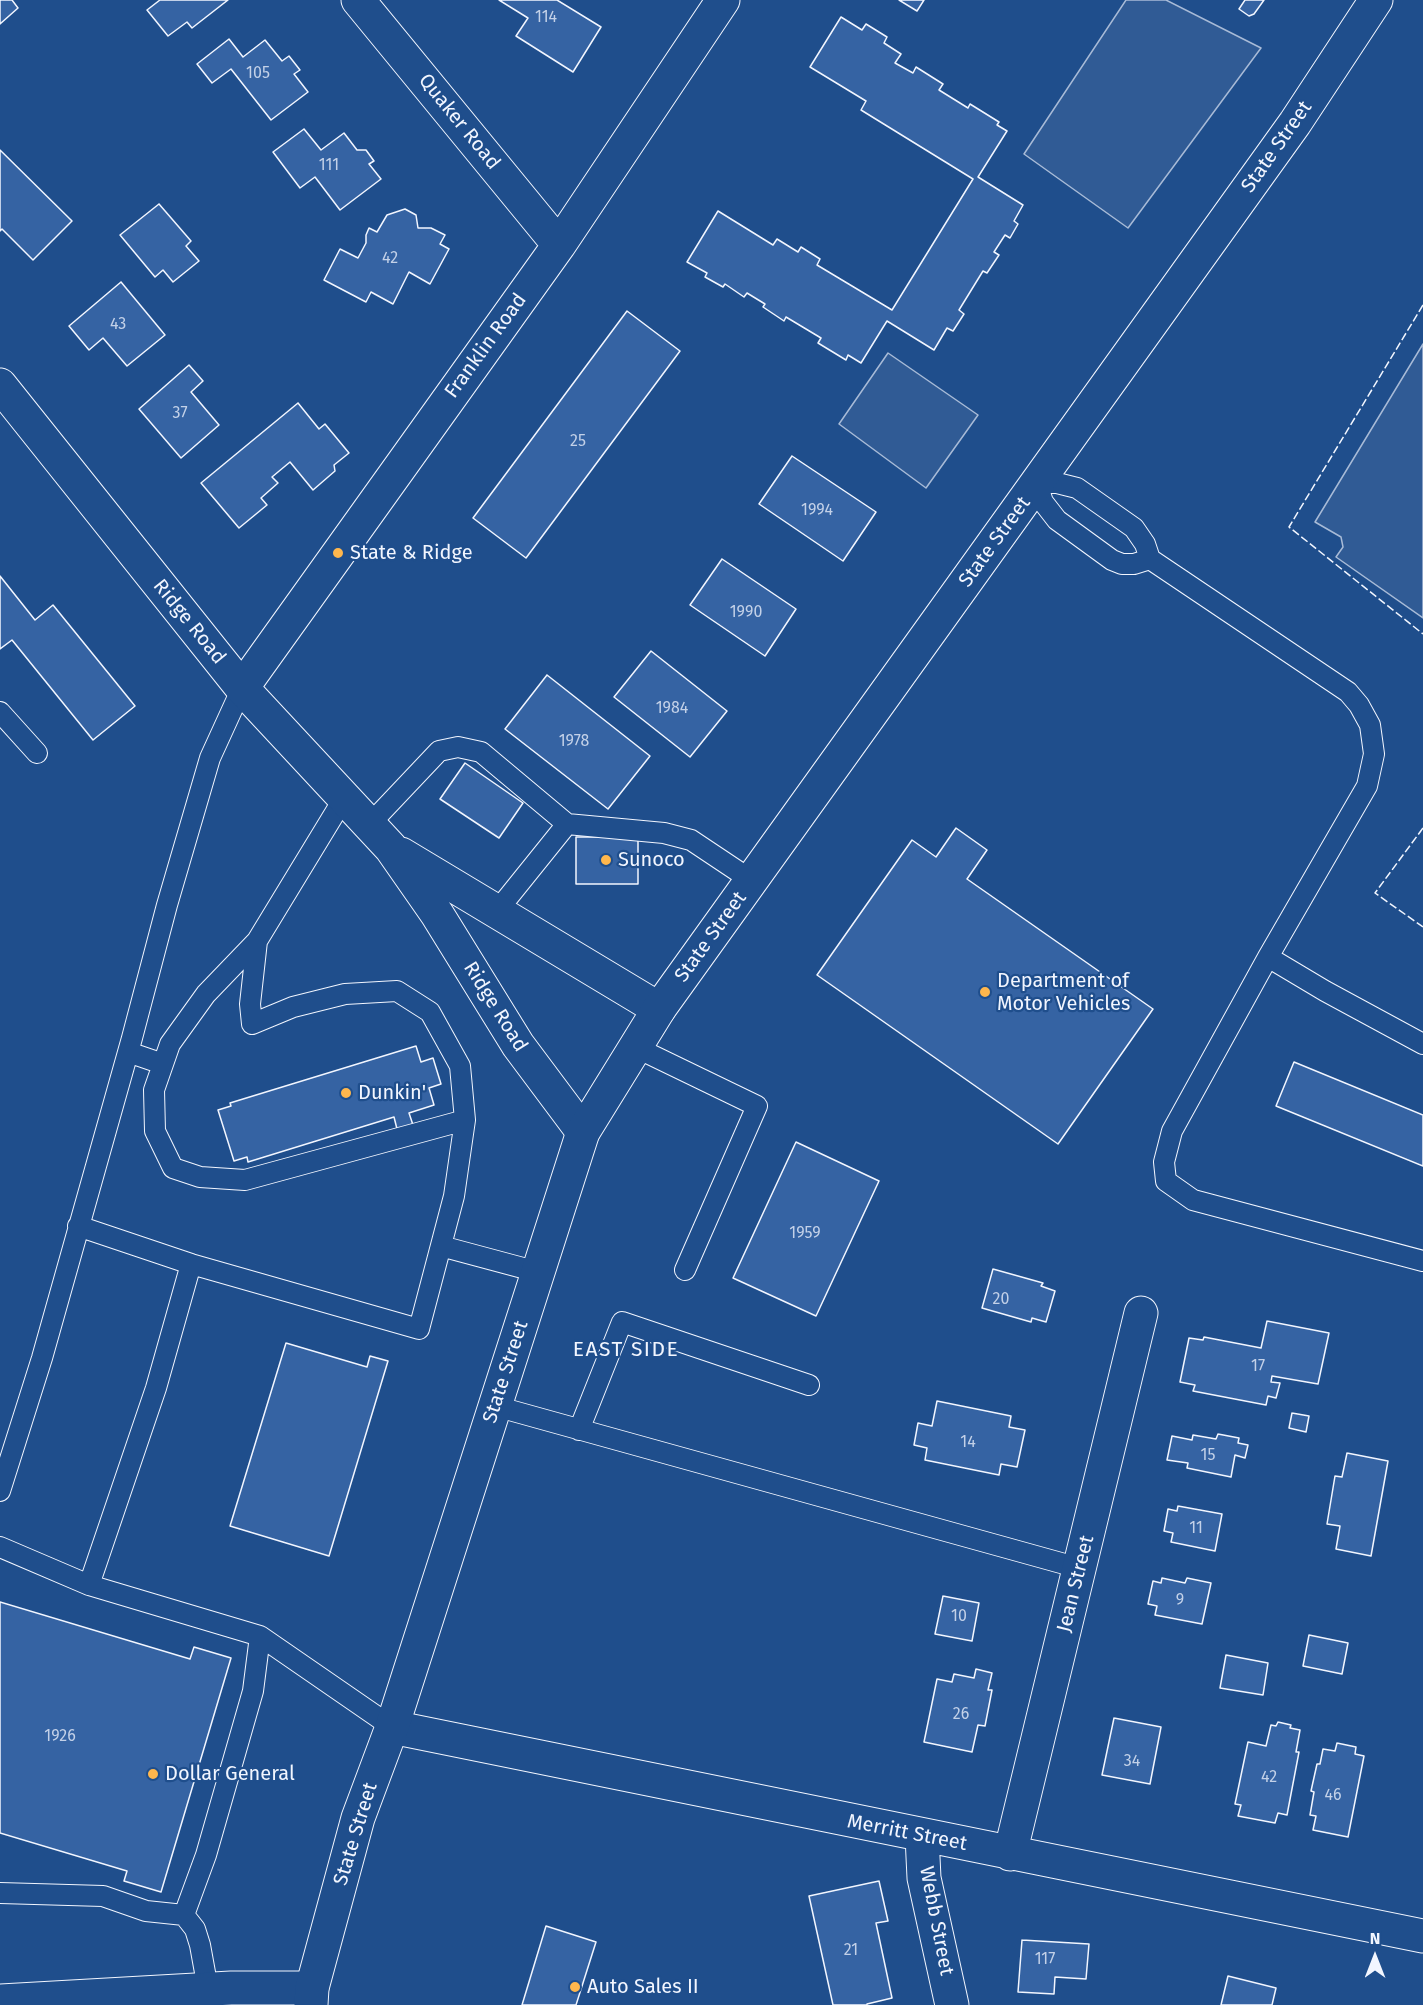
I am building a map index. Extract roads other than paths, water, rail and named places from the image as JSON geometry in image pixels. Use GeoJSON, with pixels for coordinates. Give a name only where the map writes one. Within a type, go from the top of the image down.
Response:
{"type":"FeatureCollection","features":[{"type":"Feature","properties":{"kind":"street","name":"Quaker Road"},"geometry":{"type":"LineString","coordinates":[[358,0],[559,245]]}},
{"type":"Feature","properties":{"kind":"street","name":"Franklin Road"},"geometry":{"type":"LineString","coordinates":[[242,688],[559,245],[723,0]]}},
{"type":"Feature","properties":{"kind":"street","name":"State Street"},"geometry":{"type":"LineString","coordinates":[[311,1996],[358,1818],[392,1727],[583,1132],[659,1009],[1295,123],[1376,0]]}},
{"type":"Feature","properties":{"kind":"street","name":"Ridge Road"},"geometry":{"type":"LineString","coordinates":[[0,385],[242,688],[391,848],[437,914],[518,1045],[583,1132]]}},
{"type":"Feature","properties":{"kind":"street","name":"Ridge Road"},"geometry":{"type":"LineString","coordinates":[[391,848],[659,1009]]}},
{"type":"Feature","properties":{"kind":"street","name":"Jean Street"},"geometry":{"type":"LineString","coordinates":[[1010,1854],[1141,1313]]}},
{"type":"Feature","properties":{"kind":"street","name":"Merritt Street"},"geometry":{"type":"LineString","coordinates":[[392,1727],[1423,1936]]}},
{"type":"Feature","properties":{"kind":"street","name":"Webb Street"},"geometry":{"type":"LineString","coordinates":[[922,1836],[924,1878],[952,2005]]}},
{"type":"Feature","properties":{"kind":"street"},"geometry":{"type":"LineString","coordinates":[[0,2001],[208,1989],[311,1996]]}},
{"type":"Feature","properties":{"kind":"lane"},"geometry":{"type":"LineString","coordinates":[[1150,559],[1134,564],[1122,564],[1112,560],[1057,520],[1043,502],[1037,483],[1057,483],[1077,488],[1134,528],[1145,544],[1150,559],[1348,692],[1359,705],[1370,725],[1374,754],[1367,786],[1268,957],[1172,1131],[1164,1162],[1166,1181],[1193,1200],[1423,1261]]}},
{"type":"Feature","properties":{"kind":"lane"},"geometry":{"type":"LineString","coordinates":[[0,1491],[42,1358],[210,758],[242,688]]}},
{"type":"Feature","properties":{"kind":"lane"},"geometry":{"type":"LineString","coordinates":[[0,712],[38,753]]}},
{"type":"Feature","properties":{"kind":"lane"},"geometry":{"type":"LineString","coordinates":[[369,825],[439,751],[458,747],[481,752],[567,824],[664,833],[692,840],[751,880]]}},
{"type":"Feature","properties":{"kind":"lane"},"geometry":{"type":"LineString","coordinates":[[344,798],[257,941],[206,994],[170,1044],[154,1090],[155,1131],[173,1168],[200,1177],[245,1180],[465,1120]]}},
{"type":"Feature","properties":{"kind":"lane"},"geometry":{"type":"LineString","coordinates":[[497,912],[567,824]]}},
{"type":"Feature","properties":{"kind":"lane"},"geometry":{"type":"LineString","coordinates":[[78,1226],[191,1264],[419,1329],[454,1196],[465,1120],[460,1066],[430,1012],[397,991],[345,994],[293,1007],[252,1024],[250,1004],[257,941]]}},
{"type":"Feature","properties":{"kind":"lane"},"geometry":{"type":"LineString","coordinates":[[1268,957],[1423,1044]]}},
{"type":"Feature","properties":{"kind":"lane"},"geometry":{"type":"LineString","coordinates":[[635,1047],[757,1106],[684,1270]]}},
{"type":"Feature","properties":{"kind":"lane"},"geometry":{"type":"LineString","coordinates":[[128,1052],[163,1064]]}},
{"type":"Feature","properties":{"kind":"lane"},"geometry":{"type":"LineString","coordinates":[[441,1246],[538,1272]]}},
{"type":"Feature","properties":{"kind":"lane"},"geometry":{"type":"LineString","coordinates":[[89,1585],[156,1388],[191,1264]]}},
{"type":"Feature","properties":{"kind":"lane"},"geometry":{"type":"LineString","coordinates":[[579,1430],[622,1322],[809,1385]]}},
{"type":"Feature","properties":{"kind":"lane"},"geometry":{"type":"LineString","coordinates":[[495,1406],[1080,1568]]}},
{"type":"Feature","properties":{"kind":"lane"},"geometry":{"type":"LineString","coordinates":[[0,1547],[89,1585],[260,1636],[392,1727]]}},
{"type":"Feature","properties":{"kind":"lane"},"geometry":{"type":"LineString","coordinates":[[184,1915],[206,1855],[253,1691],[260,1636]]}},
{"type":"Feature","properties":{"kind":"lane"},"geometry":{"type":"LineString","coordinates":[[0,1893],[103,1896],[146,1911],[184,1915],[195,1929],[201,1948],[208,1989]]}},
{"type":"Feature","properties":{"kind":"place","name":"State & Ridge"},"geometry":{"type":"Point","coordinates":[338,553]}},
{"type":"Feature","properties":{"kind":"place","name":"Sunoco"},"geometry":{"type":"Point","coordinates":[606,860]}},
{"type":"Feature","properties":{"kind":"place","name":"Department of Motor Vehicles"},"geometry":{"type":"Point","coordinates":[985,992]}},
{"type":"Feature","properties":{"kind":"place","name":"Dunkin'"},"geometry":{"type":"Point","coordinates":[346,1093]}},
{"type":"Feature","properties":{"kind":"place","name":"Dollar General"},"geometry":{"type":"Point","coordinates":[153,1774]}},
{"type":"Feature","properties":{"kind":"place","name":"Auto Sales II"},"geometry":{"type":"Point","coordinates":[575,1987]}},
{"type":"Feature","properties":{"kind":"district","name":"EAST SIDE"},"geometry":{"type":"Point","coordinates":[626,1350]}}]}
